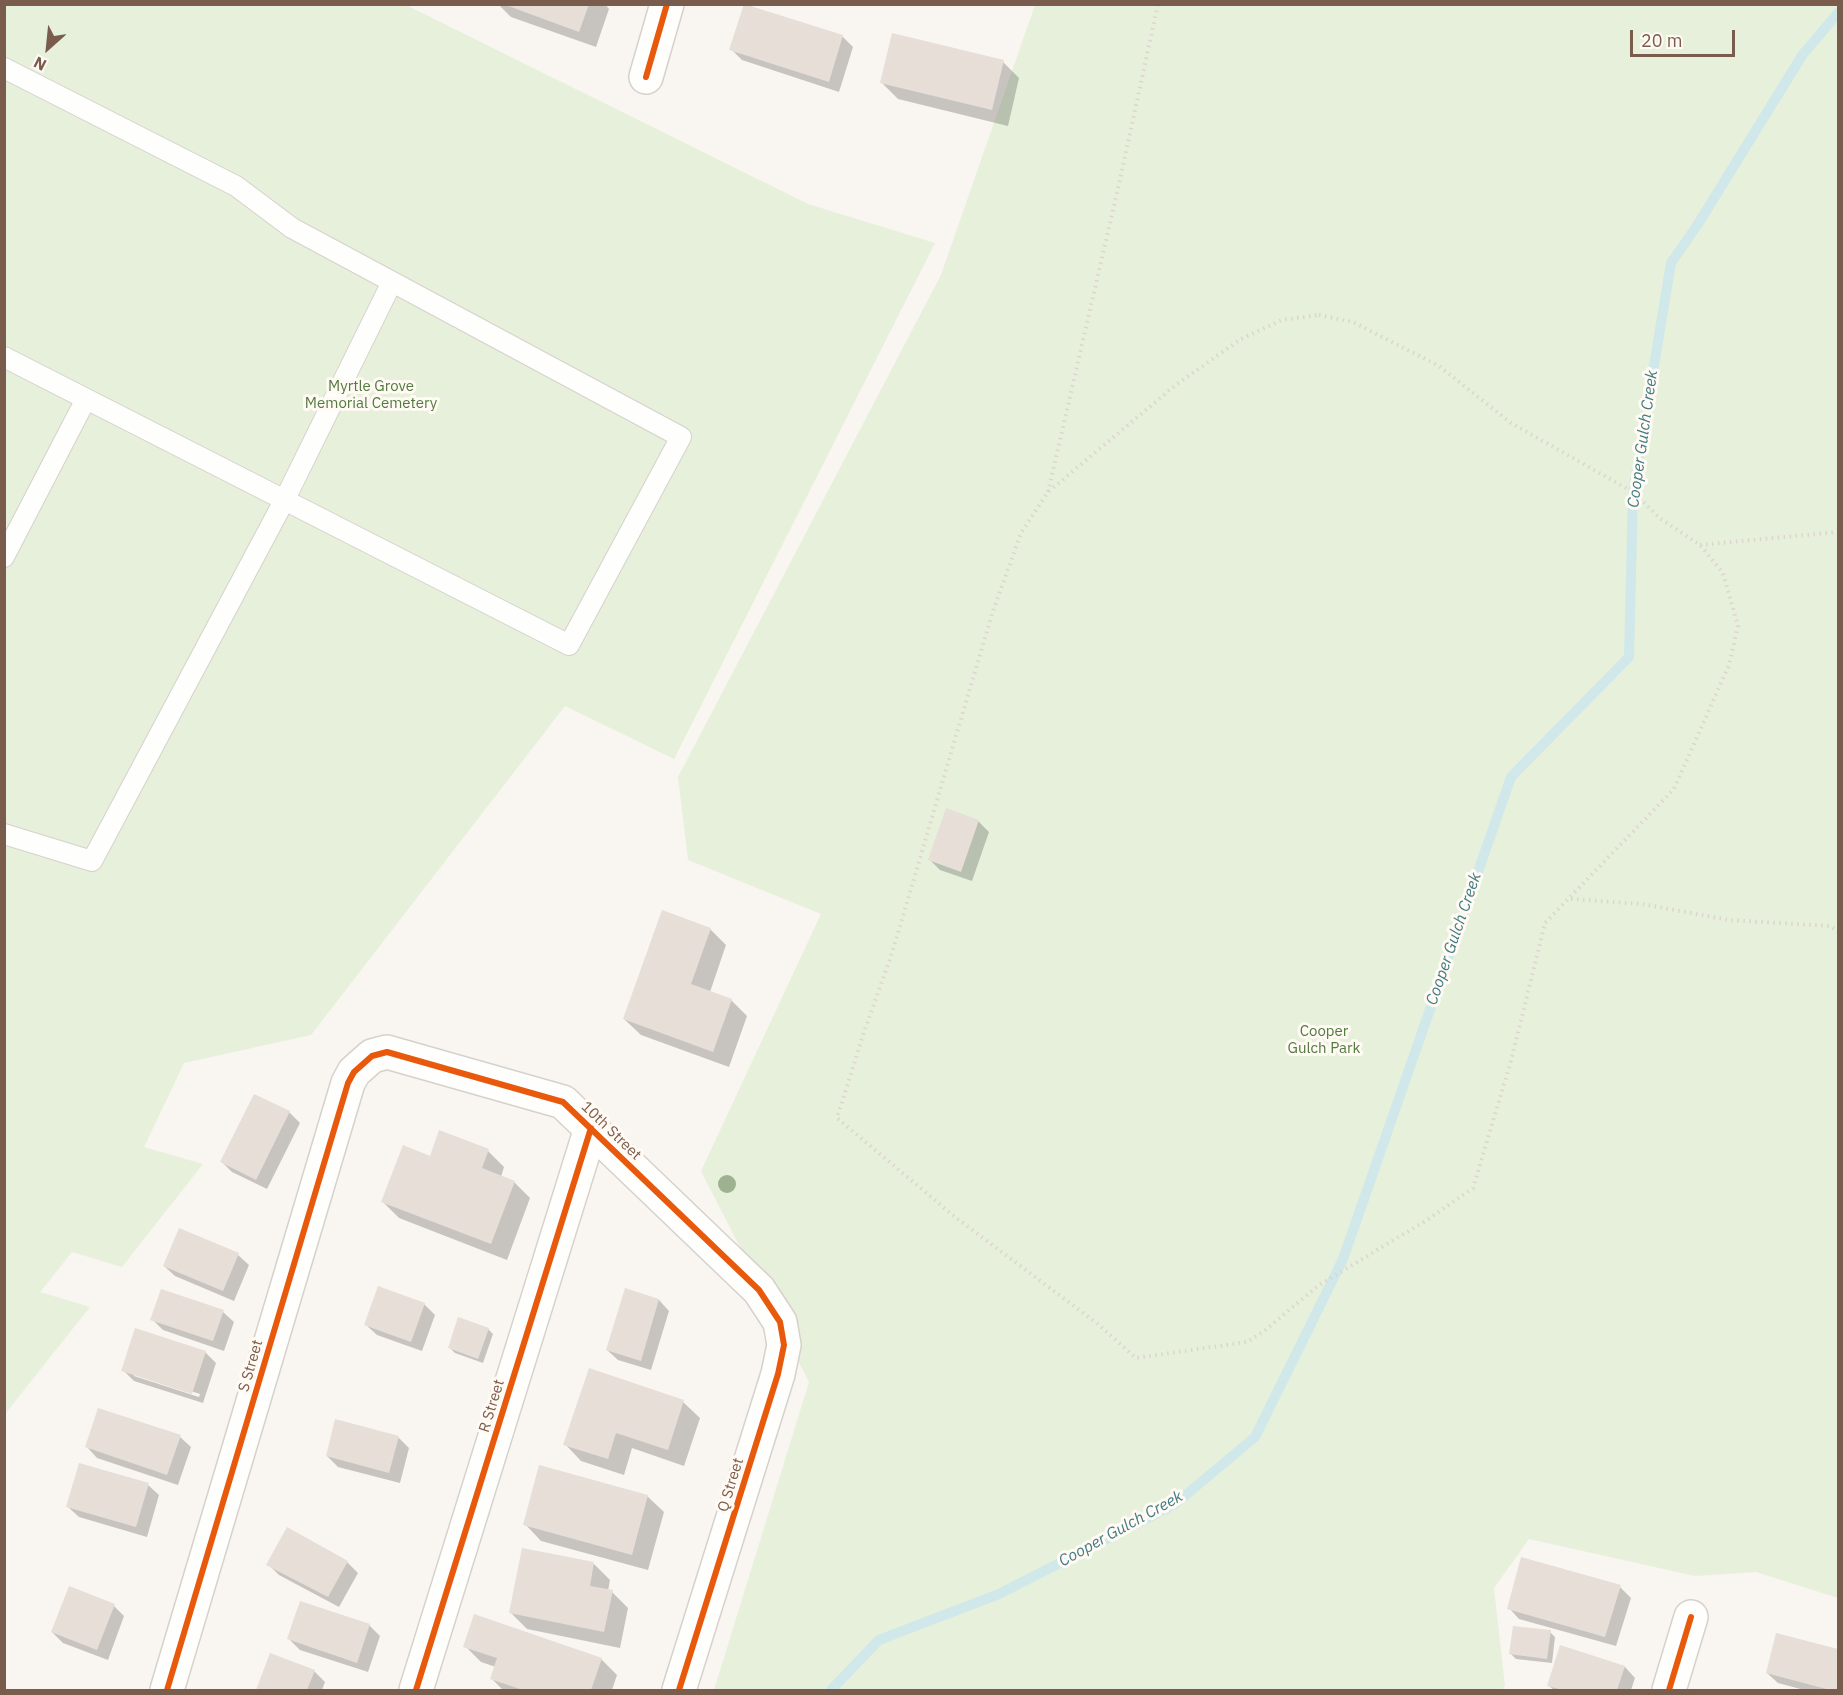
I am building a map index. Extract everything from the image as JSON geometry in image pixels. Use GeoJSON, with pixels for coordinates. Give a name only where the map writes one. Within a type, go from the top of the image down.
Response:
{"type":"FeatureCollection","features":[{"type":"Feature","properties":{"kind":"street"},"geometry":{"type":"LineString","coordinates":[[646,77],[667,4]]}},
{"type":"Feature","properties":{"kind":"street","name":"10th Street"},"geometry":{"type":"LineString","coordinates":[[372,1056],[387,1052],[401,1055],[563,1102],[759,1290]]}},
{"type":"Feature","properties":{"kind":"street","name":"S Street"},"geometry":{"type":"LineString","coordinates":[[167,1690],[348,1083],[354,1072],[372,1056]]}},
{"type":"Feature","properties":{"kind":"street","name":"R Street"},"geometry":{"type":"LineString","coordinates":[[416,1690],[591,1128]]}},
{"type":"Feature","properties":{"kind":"street","name":"Q Street"},"geometry":{"type":"LineString","coordinates":[[679,1690],[778,1374],[784,1345],[780,1322],[759,1290]]}},
{"type":"Feature","properties":{"kind":"street"},"geometry":{"type":"LineString","coordinates":[[1669,1690],[1691,1617]]}},
{"type":"Feature","properties":{"kind":"lane"},"geometry":{"type":"LineString","coordinates":[[4,68],[236,186],[292,228],[681,437],[569,645],[4,357]]}},
{"type":"Feature","properties":{"kind":"lane"},"geometry":{"type":"LineString","coordinates":[[4,834],[92,861],[284,501],[392,282]]}},
{"type":"Feature","properties":{"kind":"lane"},"geometry":{"type":"LineString","coordinates":[[4,556],[86,399]]}},
{"type":"Feature","properties":{"kind":"path"},"geometry":{"type":"LineString","coordinates":[[1048,492],[1158,4]]}},
{"type":"Feature","properties":{"kind":"path"},"geometry":{"type":"LineString","coordinates":[[1319,315],[1353,322],[1369,329],[1439,366],[1511,423],[1633,492],[1661,519],[1700,545],[1723,573],[1738,627],[1729,665],[1674,789],[1571,899],[1545,923],[1511,1061],[1473,1188],[1427,1220],[1319,1285],[1263,1332],[1247,1342],[1136,1358],[1098,1324],[955,1217],[837,1118],[863,1035],[896,943],[992,614],[1021,534],[1048,492],[1177,384],[1241,339],[1282,320],[1319,315]]}},
{"type":"Feature","properties":{"kind":"path"},"geometry":{"type":"LineString","coordinates":[[1700,545],[1839,532]]}},
{"type":"Feature","properties":{"kind":"path"},"geometry":{"type":"LineString","coordinates":[[1571,899],[1642,904],[1729,920],[1830,926],[1839,932]]}},
{"type":"Feature","properties":{"kind":"green space","name":"Myrtle Grove Memorial Cemetery"},"geometry":{"type":"Polygon","coordinates":[[[5,5],[406,5],[808,204],[935,243],[674,759],[565,706],[311,1035],[184,1063],[144,1147],[203,1164],[122,1267],[72,1252],[40,1292],[90,1307],[5,1414],[5,5]]]}},
{"type":"Feature","properties":{"kind":"green space","name":"Cooper Gulch Park"},"geometry":{"type":"Polygon","coordinates":[[[1035,5],[1838,5],[1838,1598],[1756,1572],[1695,1576],[1529,1539],[1494,1588],[1505,1686],[1502,1690],[714,1690],[809,1382],[701,1171],[821,914],[688,860],[678,777],[941,275],[1035,5]]]}},
{"type":"Feature","properties":{"kind":"building"},"geometry":{"type":"Polygon","coordinates":[[[503,4],[589,4],[579,32],[503,4]]]}},
{"type":"Feature","properties":{"kind":"building"},"geometry":{"type":"Polygon","coordinates":[[[744,4],[843,35],[829,82],[729,50],[744,4]]]}},
{"type":"Feature","properties":{"kind":"building"},"geometry":{"type":"Polygon","coordinates":[[[892,33],[1004,60],[992,110],[880,83],[892,33]]]}},
{"type":"Feature","properties":{"kind":"building"},"geometry":{"type":"Polygon","coordinates":[[[946,808],[979,820],[961,872],[928,860],[946,808]]]}},
{"type":"Feature","properties":{"kind":"building"},"geometry":{"type":"Polygon","coordinates":[[[662,910],[711,928],[691,984],[732,999],[713,1052],[623,1019],[662,910]]]}},
{"type":"Feature","properties":{"kind":"building"},"geometry":{"type":"Polygon","coordinates":[[[254,1094],[290,1111],[256,1180],[220,1162],[254,1094]]]}},
{"type":"Feature","properties":{"kind":"building"},"geometry":{"type":"Polygon","coordinates":[[[439,1130],[489,1149],[482,1168],[515,1181],[491,1244],[381,1202],[403,1145],[430,1156],[439,1130]]]}},
{"type":"Feature","properties":{"kind":"building"},"geometry":{"type":"Polygon","coordinates":[[[179,1228],[239,1253],[223,1291],[163,1266],[179,1228]]]}},
{"type":"Feature","properties":{"kind":"building"},"geometry":{"type":"Polygon","coordinates":[[[378,1286],[425,1303],[411,1342],[364,1325],[378,1286]]]}},
{"type":"Feature","properties":{"kind":"building"},"geometry":{"type":"Polygon","coordinates":[[[625,1288],[659,1299],[641,1361],[606,1350],[625,1288]]]}},
{"type":"Feature","properties":{"kind":"building"},"geometry":{"type":"Polygon","coordinates":[[[161,1289],[224,1310],[213,1341],[150,1320],[161,1289]]]}},
{"type":"Feature","properties":{"kind":"building"},"geometry":{"type":"Polygon","coordinates":[[[458,1317],[489,1328],[478,1359],[448,1348],[458,1317]]]}},
{"type":"Feature","properties":{"kind":"building"},"geometry":{"type":"Polygon","coordinates":[[[135,1328],[206,1351],[192,1394],[121,1371],[135,1328]]]}},
{"type":"Feature","properties":{"kind":"building"},"geometry":{"type":"Polygon","coordinates":[[[589,1368],[684,1400],[668,1450],[616,1433],[608,1459],[563,1445],[589,1368]]]}},
{"type":"Feature","properties":{"kind":"building"},"geometry":{"type":"Polygon","coordinates":[[[98,1408],[181,1435],[167,1475],[85,1447],[98,1408]]]}},
{"type":"Feature","properties":{"kind":"building"},"geometry":{"type":"Polygon","coordinates":[[[335,1419],[399,1436],[389,1473],[326,1456],[335,1419]]]}},
{"type":"Feature","properties":{"kind":"building"},"geometry":{"type":"Polygon","coordinates":[[[79,1463],[149,1483],[136,1527],[66,1507],[79,1463]]]}},
{"type":"Feature","properties":{"kind":"building"},"geometry":{"type":"Polygon","coordinates":[[[539,1465],[648,1495],[632,1555],[523,1525],[539,1465]]]}},
{"type":"Feature","properties":{"kind":"building"},"geometry":{"type":"Polygon","coordinates":[[[287,1527],[348,1561],[328,1597],[266,1565],[287,1527]]]}},
{"type":"Feature","properties":{"kind":"building"},"geometry":{"type":"Polygon","coordinates":[[[522,1548],[594,1562],[590,1586],[613,1590],[604,1632],[509,1613],[522,1548]]]}},
{"type":"Feature","properties":{"kind":"building"},"geometry":{"type":"Polygon","coordinates":[[[1521,1557],[1621,1585],[1605,1637],[1507,1609],[1521,1557]]]}},
{"type":"Feature","properties":{"kind":"building"},"geometry":{"type":"Polygon","coordinates":[[[69,1586],[115,1604],[97,1650],[51,1632],[69,1586]]]}},
{"type":"Feature","properties":{"kind":"building"},"geometry":{"type":"Polygon","coordinates":[[[300,1601],[370,1624],[357,1663],[287,1639],[300,1601]]]}},
{"type":"Feature","properties":{"kind":"building"},"geometry":{"type":"Polygon","coordinates":[[[474,1614],[602,1658],[591,1690],[523,1690],[490,1679],[497,1658],[463,1647],[474,1614]]]}},
{"type":"Feature","properties":{"kind":"building"},"geometry":{"type":"Polygon","coordinates":[[[1513,1626],[1551,1630],[1547,1659],[1509,1654],[1513,1626]]]}},
{"type":"Feature","properties":{"kind":"building"},"geometry":{"type":"Polygon","coordinates":[[[1776,1633],[1838,1649],[1838,1690],[1830,1690],[1766,1673],[1776,1633]]]}},
{"type":"Feature","properties":{"kind":"building"},"geometry":{"type":"Polygon","coordinates":[[[1560,1645],[1625,1666],[1617,1690],[1563,1690],[1547,1686],[1560,1645]]]}},
{"type":"Feature","properties":{"kind":"building"},"geometry":{"type":"Polygon","coordinates":[[[270,1653],[315,1670],[307,1690],[256,1690],[270,1653]]]}},
{"type":"Feature","properties":{"kind":"waterway","name":"Cooper Gulch Creek"},"geometry":{"type":"LineString","coordinates":[[831,1690],[879,1640],[999,1594],[1175,1504],[1255,1437],[1343,1259],[1511,777],[1629,657],[1633,492],[1671,263],[1698,224],[1803,54],[1838,13]]}},
{"type":"Feature","properties":{"kind":"cycle path"},"geometry":{"type":"LineString","coordinates":[[646,77],[667,4]]}},
{"type":"Feature","properties":{"kind":"cycle path"},"geometry":{"type":"LineString","coordinates":[[167,1690],[348,1083],[354,1072],[372,1056],[387,1052],[563,1102],[759,1290],[780,1322],[784,1345],[778,1374],[679,1690]]}},
{"type":"Feature","properties":{"kind":"cycle path"},"geometry":{"type":"LineString","coordinates":[[416,1690],[591,1128]]}},
{"type":"Feature","properties":{"kind":"cycle path"},"geometry":{"type":"LineString","coordinates":[[1669,1690],[1691,1617]]}}]}
